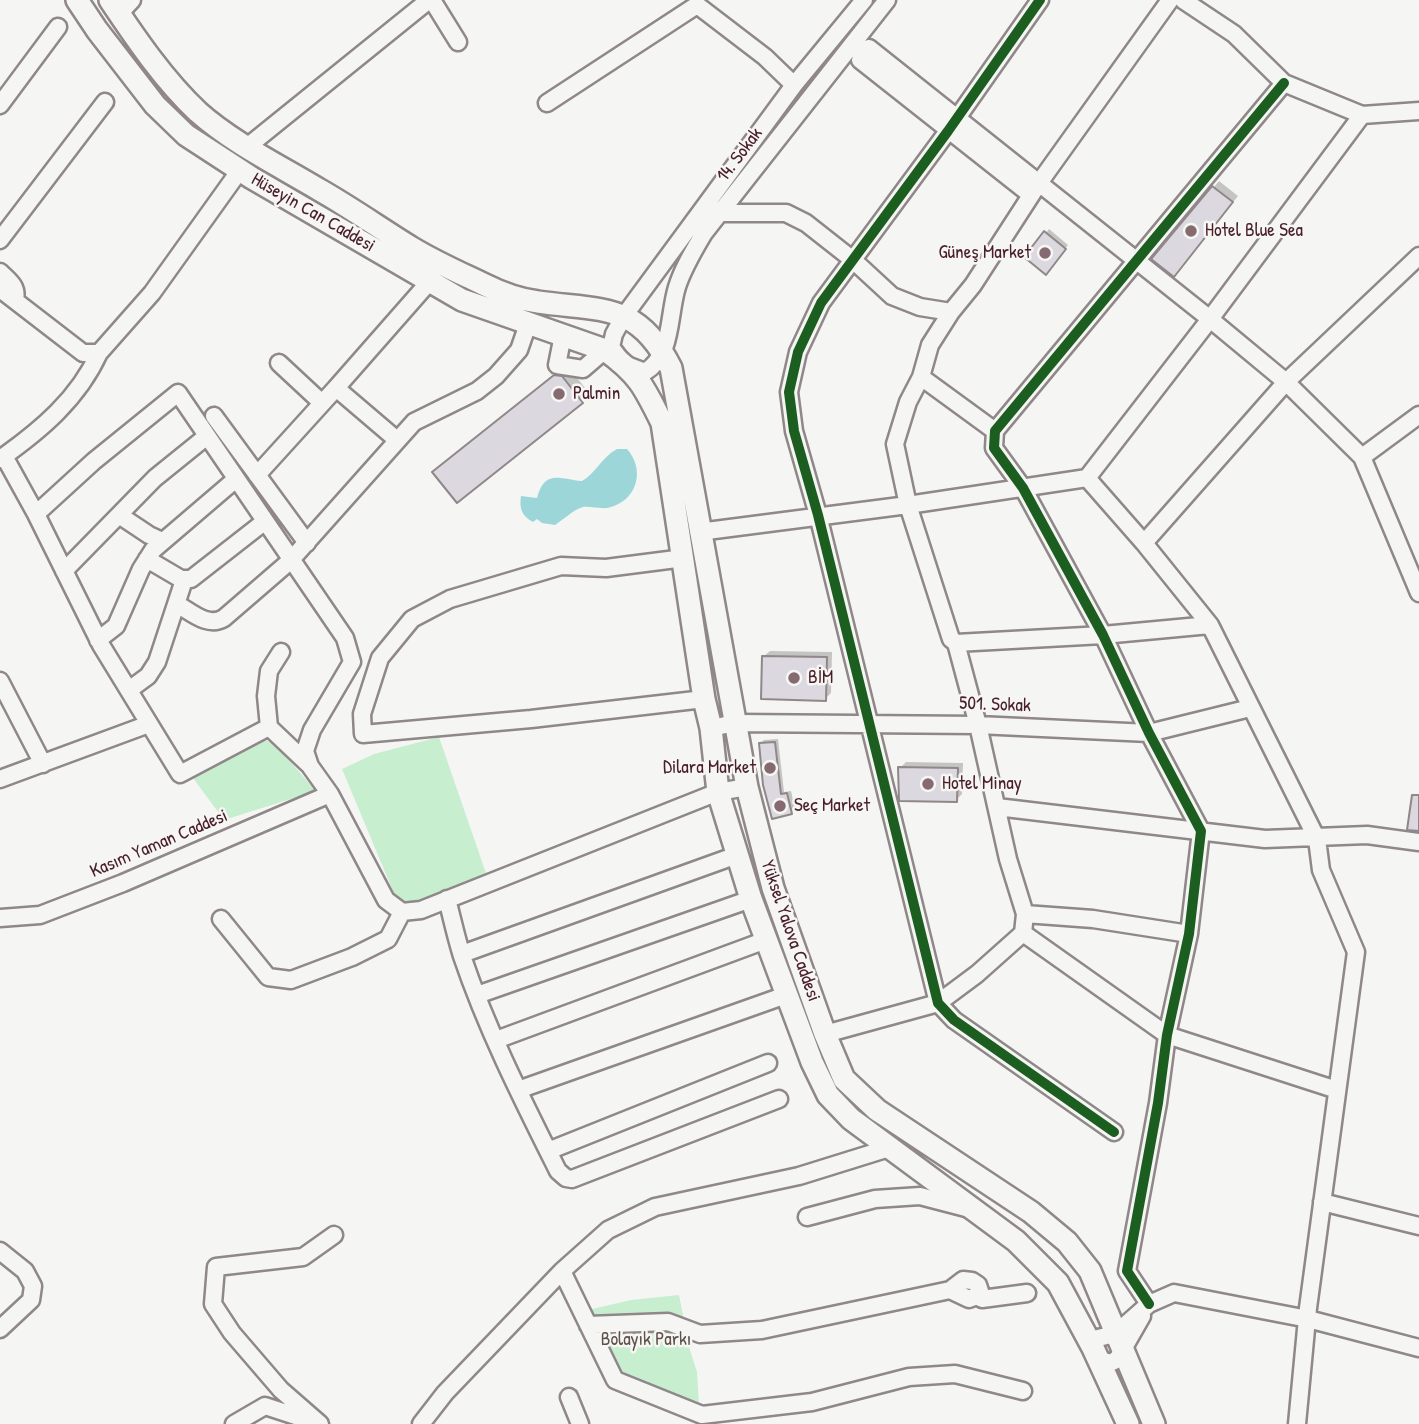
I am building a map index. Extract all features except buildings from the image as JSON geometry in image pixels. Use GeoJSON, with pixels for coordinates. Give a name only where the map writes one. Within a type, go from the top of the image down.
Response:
{"type":"FeatureCollection","features":[{"type":"Feature","properties":{"kind":"main road","name":"Hüseyin Can Caddesi"},"geometry":{"type":"LineString","coordinates":[[77,0],[155,105],[186,135],[240,170],[462,300],[604,350]]}},
{"type":"Feature","properties":{"kind":"main road","name":"Hüseyin Can Caddesi"},"geometry":{"type":"LineString","coordinates":[[120,5],[174,88],[200,114],[247,147],[415,250],[487,286],[536,302],[585,306],[628,318]]}},
{"type":"Feature","properties":{"kind":"main road","name":"Yüksel Yalova Caddesi"},"geometry":{"type":"LineString","coordinates":[[628,318],[650,336],[671,368],[747,788],[773,888],[825,1034],[844,1079],[877,1110],[1031,1212],[1068,1242],[1090,1271],[1154,1424]]}},
{"type":"Feature","properties":{"kind":"main road","name":"Yüksel Yalova Caddesi"},"geometry":{"type":"LineString","coordinates":[[604,350],[624,364],[643,384],[662,423],[704,699],[711,728],[718,792],[751,899],[812,1062],[828,1095],[851,1119],[1016,1241],[1058,1283],[1096,1353],[1128,1424]]}},
{"type":"Feature","properties":{"kind":"street"},"geometry":{"type":"LineString","coordinates":[[247,147],[430,0],[458,42]]}},
{"type":"Feature","properties":{"kind":"street","name":"14. Sokak"},"geometry":{"type":"LineString","coordinates":[[628,318],[644,286],[706,202],[794,85],[864,0]]}},
{"type":"Feature","properties":{"kind":"street","name":"14. Sokak"},"geometry":{"type":"LineString","coordinates":[[663,354],[677,287],[689,258],[704,233],[887,0]]}},
{"type":"Feature","properties":{"kind":"street"},"geometry":{"type":"LineString","coordinates":[[1040,0],[821,303],[798,352],[789,392],[794,431],[818,515],[938,1003],[954,1020],[1114,1132]]}},
{"type":"Feature","properties":{"kind":"street"},"geometry":{"type":"LineString","coordinates":[[825,1034],[938,1003],[977,974],[1023,933],[1025,914],[1008,859],[978,725],[956,643],[951,639],[908,505],[895,444],[908,402],[921,377],[930,345],[951,312],[973,285],[1035,189],[1170,0]]}},
{"type":"Feature","properties":{"kind":"street"},"geometry":{"type":"LineString","coordinates":[[1183,0],[1234,34],[1284,83],[1362,115],[1419,111]]}},
{"type":"Feature","properties":{"kind":"street"},"geometry":{"type":"LineString","coordinates":[[547,103],[697,5],[765,57],[794,85]]}},
{"type":"Feature","properties":{"kind":"street"},"geometry":{"type":"LineString","coordinates":[[0,105],[58,27]]}},
{"type":"Feature","properties":{"kind":"street"},"geometry":{"type":"LineString","coordinates":[[952,125],[869,48],[860,60],[952,125],[1035,189],[1138,260],[1286,382],[1362,457],[1419,593]]}},
{"type":"Feature","properties":{"kind":"street"},"geometry":{"type":"LineString","coordinates":[[1149,1304],[1127,1271],[1158,1103],[1167,1035],[1189,934],[1201,831],[1149,733],[1103,635],[1023,488],[994,448],[995,431],[1284,83]]}},
{"type":"Feature","properties":{"kind":"street"},"geometry":{"type":"LineString","coordinates":[[0,240],[105,102]]}},
{"type":"Feature","properties":{"kind":"street"},"geometry":{"type":"LineString","coordinates":[[699,532],[1087,478],[1362,115]]}},
{"type":"Feature","properties":{"kind":"street"},"geometry":{"type":"LineString","coordinates":[[240,170],[152,293],[99,353],[90,374],[58,414],[2,457],[36,514],[98,639],[180,774],[269,727]]}},
{"type":"Feature","properties":{"kind":"street"},"geometry":{"type":"LineString","coordinates":[[706,202],[722,213],[786,212],[806,223],[853,260],[892,296],[919,307],[951,312]]}},
{"type":"Feature","properties":{"kind":"street"},"geometry":{"type":"LineString","coordinates":[[1144,543],[1286,382],[1419,256]]}},
{"type":"Feature","properties":{"kind":"street"},"geometry":{"type":"LineString","coordinates":[[0,272],[14,285],[17,292],[15,300]]}},
{"type":"Feature","properties":{"kind":"street"},"geometry":{"type":"LineString","coordinates":[[257,475],[430,281]]}},
{"type":"Feature","properties":{"kind":"street"},"geometry":{"type":"LineString","coordinates":[[585,306],[619,303],[644,286]]}},
{"type":"Feature","properties":{"kind":"street"},"geometry":{"type":"LineString","coordinates":[[0,289],[83,353],[99,353]]}},
{"type":"Feature","properties":{"kind":"street"},"geometry":{"type":"LineString","coordinates":[[628,318],[614,334],[611,347],[624,364],[645,372],[656,365],[663,354]]}},
{"type":"Feature","properties":{"kind":"street"},"geometry":{"type":"LineString","coordinates":[[177,604],[207,622],[220,621],[290,561],[414,422],[477,391],[496,376],[519,350],[527,324]]}},
{"type":"Feature","properties":{"kind":"street"},"geometry":{"type":"LineString","coordinates":[[563,335],[557,365],[583,369],[604,350]]}},
{"type":"Feature","properties":{"kind":"street"},"geometry":{"type":"LineString","coordinates":[[279,363],[322,403]]}},
{"type":"Feature","properties":{"kind":"street"},"geometry":{"type":"LineString","coordinates":[[921,377],[995,431]]}},
{"type":"Feature","properties":{"kind":"street"},"geometry":{"type":"LineString","coordinates":[[335,388],[397,440]]}},
{"type":"Feature","properties":{"kind":"street"},"geometry":{"type":"LineString","coordinates":[[36,514],[94,461],[178,393],[345,639],[352,662],[312,730],[305,751],[310,766]]}},
{"type":"Feature","properties":{"kind":"street"},"geometry":{"type":"LineString","coordinates":[[1362,457],[1419,415]]}},
{"type":"Feature","properties":{"kind":"street"},"geometry":{"type":"LineString","coordinates":[[215,416],[307,543]]}},
{"type":"Feature","properties":{"kind":"street"},"geometry":{"type":"LineString","coordinates":[[64,571],[155,478],[207,436]]}},
{"type":"Feature","properties":{"kind":"street"},"geometry":{"type":"LineString","coordinates":[[1087,478],[1210,625],[1317,839],[1321,870],[1356,951],[1322,1202],[1297,1424]]}},
{"type":"Feature","properties":{"kind":"street"},"geometry":{"type":"LineString","coordinates":[[98,639],[117,626],[147,559],[162,541],[236,479]]}},
{"type":"Feature","properties":{"kind":"street"},"geometry":{"type":"LineString","coordinates":[[119,515],[149,536],[162,541]]}},
{"type":"Feature","properties":{"kind":"street"},"geometry":{"type":"LineString","coordinates":[[147,559],[184,580],[194,578],[264,522]]}},
{"type":"Feature","properties":{"kind":"street"},"geometry":{"type":"LineString","coordinates":[[684,558],[606,568],[561,565],[450,599],[412,619],[380,658],[362,714],[363,734],[531,719],[704,699]]}},
{"type":"Feature","properties":{"kind":"street"},"geometry":{"type":"LineString","coordinates":[[129,690],[148,676],[157,662],[184,580]]}},
{"type":"Feature","properties":{"kind":"street"},"geometry":{"type":"LineString","coordinates":[[956,643],[1103,635],[1210,625]]}},
{"type":"Feature","properties":{"kind":"street"},"geometry":{"type":"LineString","coordinates":[[281,652],[269,671],[266,696],[269,727],[310,766],[330,794],[386,900],[402,912],[421,909],[718,792],[747,788]]}},
{"type":"Feature","properties":{"kind":"street"},"geometry":{"type":"LineString","coordinates":[[0,681],[43,764]]}},
{"type":"Feature","properties":{"kind":"street","name":"501. Sokak"},"geometry":{"type":"LineString","coordinates":[[711,728],[735,723],[978,725],[1149,733],[1250,708]]}},
{"type":"Feature","properties":{"kind":"street"},"geometry":{"type":"LineString","coordinates":[[0,779],[149,724]]}},
{"type":"Feature","properties":{"kind":"street","name":"Kasım Yaman Caddesi"},"geometry":{"type":"LineString","coordinates":[[0,918],[40,915],[123,883],[330,794]]}},
{"type":"Feature","properties":{"kind":"street"},"geometry":{"type":"LineString","coordinates":[[998,807],[1265,839],[1367,835],[1419,842]]}},
{"type":"Feature","properties":{"kind":"street"},"geometry":{"type":"LineString","coordinates":[[462,954],[737,855]]}},
{"type":"Feature","properties":{"kind":"street"},"geometry":{"type":"LineString","coordinates":[[447,899],[462,954],[496,1040],[548,1151],[558,1171],[565,1178],[572,1179],[779,1099]]}},
{"type":"Feature","properties":{"kind":"street"},"geometry":{"type":"LineString","coordinates":[[477,995],[751,899]]}},
{"type":"Feature","properties":{"kind":"street"},"geometry":{"type":"LineString","coordinates":[[221,919],[268,977],[292,980],[352,957],[388,939],[402,912]]}},
{"type":"Feature","properties":{"kind":"street"},"geometry":{"type":"LineString","coordinates":[[1025,914],[1093,919],[1189,934]]}},
{"type":"Feature","properties":{"kind":"street"},"geometry":{"type":"LineString","coordinates":[[1023,933],[1167,1035],[1338,1090]]}},
{"type":"Feature","properties":{"kind":"street"},"geometry":{"type":"LineString","coordinates":[[496,1040],[766,940]]}},
{"type":"Feature","properties":{"kind":"street"},"geometry":{"type":"LineString","coordinates":[[519,1090],[786,995]]}},
{"type":"Feature","properties":{"kind":"street"},"geometry":{"type":"LineString","coordinates":[[548,1151],[768,1063]]}},
{"type":"Feature","properties":{"kind":"street"},"geometry":{"type":"LineString","coordinates":[[421,1424],[445,1393],[562,1271],[608,1230],[655,1207],[799,1176],[889,1147]]}},
{"type":"Feature","properties":{"kind":"street"},"geometry":{"type":"LineString","coordinates":[[807,1217],[875,1199],[920,1196],[978,1211]]}},
{"type":"Feature","properties":{"kind":"street"},"geometry":{"type":"LineString","coordinates":[[1322,1202],[1419,1226]]}},
{"type":"Feature","properties":{"kind":"street"},"geometry":{"type":"LineString","coordinates":[[234,1424],[265,1406],[320,1424],[281,1390],[232,1333],[213,1304],[216,1267],[303,1257],[334,1235]]}},
{"type":"Feature","properties":{"kind":"street"},"geometry":{"type":"LineString","coordinates":[[0,1251],[25,1271],[33,1286],[31,1300],[0,1329]]}},
{"type":"Feature","properties":{"kind":"street"},"geometry":{"type":"LineString","coordinates":[[562,1271],[615,1380],[702,1415],[812,1402],[909,1377],[955,1374],[1023,1391]]}},
{"type":"Feature","properties":{"kind":"street"},"geometry":{"type":"LineString","coordinates":[[589,1325],[668,1322],[700,1334],[762,1330],[950,1290],[970,1299],[977,1296],[982,1298],[1027,1293]]}},
{"type":"Feature","properties":{"kind":"street"},"geometry":{"type":"LineString","coordinates":[[1118,1343],[1098,1338],[1096,1353],[1108,1363],[1114,1363],[1118,1343],[1149,1304],[1174,1293],[1308,1319],[1419,1348]]}},
{"type":"Feature","properties":{"kind":"street"},"geometry":{"type":"LineString","coordinates":[[569,1397],[580,1424]]}},
{"type":"Feature","properties":{"kind":"green space"},"geometry":{"type":"Polygon","coordinates":[[[439,737],[487,876],[418,903],[401,901],[395,896],[342,769],[374,754],[439,737]]]}},
{"type":"Feature","properties":{"kind":"green space"},"geometry":{"type":"Polygon","coordinates":[[[259,739],[274,743],[316,791],[224,820],[193,778],[259,739]]]}},
{"type":"Feature","properties":{"kind":"green space","name":"Bolayık Parkı"},"geometry":{"type":"Polygon","coordinates":[[[679,1295],[697,1372],[699,1407],[617,1377],[588,1310],[631,1300],[679,1295]]]}},
{"type":"Feature","properties":{"kind":"water"},"geometry":{"type":"Polygon","coordinates":[[[617,449],[627,449],[633,457],[637,474],[633,490],[620,503],[608,508],[580,508],[555,525],[542,523],[537,519],[533,522],[524,515],[520,505],[521,496],[537,498],[540,489],[549,479],[582,481],[617,449]]]}},
{"type":"Feature","properties":{"kind":"cycle path"},"geometry":{"type":"LineString","coordinates":[[1040,0],[948,131],[821,303],[798,352],[789,392],[794,431],[818,515],[938,1003],[954,1020],[1114,1132]]}},
{"type":"Feature","properties":{"kind":"cycle path"},"geometry":{"type":"LineString","coordinates":[[1149,1304],[1127,1271],[1158,1103],[1167,1035],[1189,934],[1201,831],[1149,733],[1103,635],[1023,488],[994,448],[995,431],[1284,83]]}},
{"type":"Feature","properties":{"kind":"place","name":"Hotel Blue Sea"},"geometry":{"type":"Point","coordinates":[1191,231]}},
{"type":"Feature","properties":{"kind":"place","name":"Güneş Market"},"geometry":{"type":"Point","coordinates":[1045,253]}},
{"type":"Feature","properties":{"kind":"place","name":"Palmin"},"geometry":{"type":"Point","coordinates":[559,394]}},
{"type":"Feature","properties":{"kind":"place","name":"BİM"},"geometry":{"type":"Point","coordinates":[794,678]}},
{"type":"Feature","properties":{"kind":"place","name":"Dilara Market"},"geometry":{"type":"Point","coordinates":[770,768]}},
{"type":"Feature","properties":{"kind":"place","name":"Hotel Minay"},"geometry":{"type":"Point","coordinates":[928,784]}},
{"type":"Feature","properties":{"kind":"place","name":"Seç Market"},"geometry":{"type":"Point","coordinates":[780,806]}}]}
